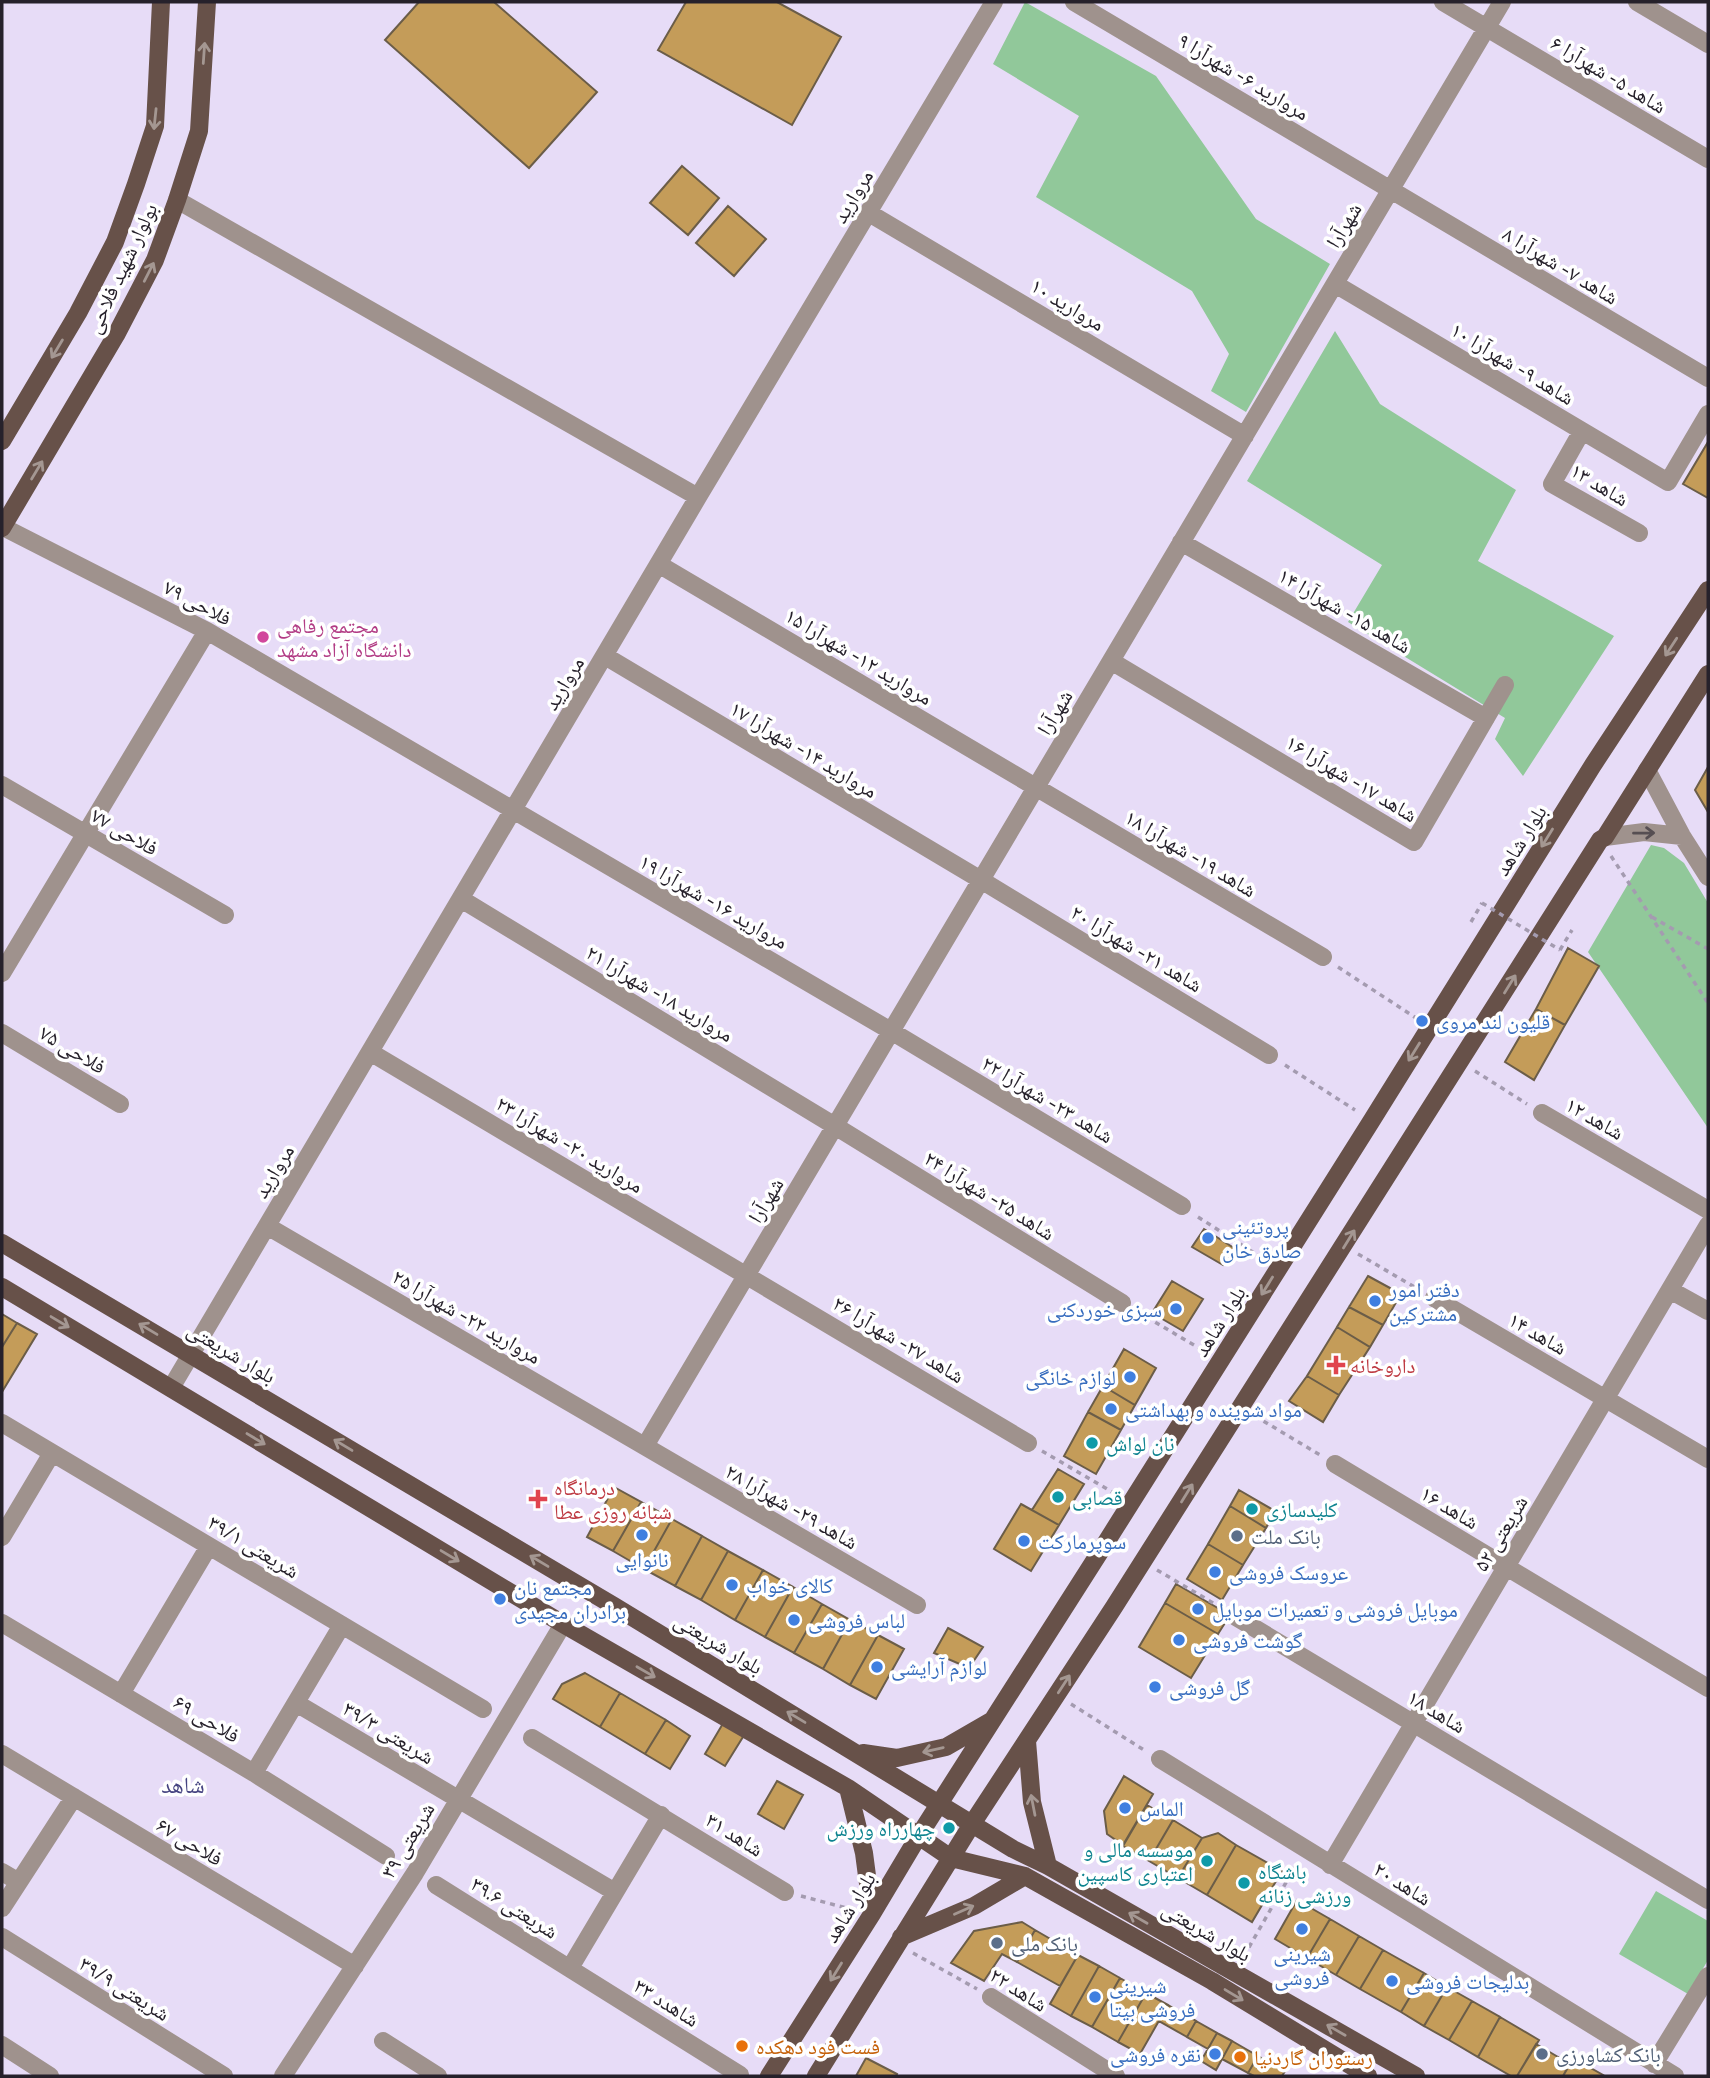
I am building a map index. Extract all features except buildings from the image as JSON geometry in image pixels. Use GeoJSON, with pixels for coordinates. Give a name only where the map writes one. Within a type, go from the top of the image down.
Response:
{"type":"FeatureCollection","features":[{"type":"Feature","properties":{"kind":"main road","name":"بولوار شهید فلاحی"},"geometry":{"type":"LineString","coordinates":[[2,442],[78,313],[115,242],[136,184],[155,126],[160,2]]}},
{"type":"Feature","properties":{"kind":"main road","name":"بولوار شهید فلاحی"},"geometry":{"type":"LineString","coordinates":[[2,528],[116,335],[155,260],[199,131],[208,2]]}},
{"type":"Feature","properties":{"kind":"main road","name":"بلوار شاهد"},"geometry":{"type":"LineString","coordinates":[[769,2076],[1221,1361],[1593,765],[1708,590]]}},
{"type":"Feature","properties":{"kind":"main road"},"geometry":{"type":"LineString","coordinates":[[816,2076],[972,1824],[1057,1696],[1708,674]]}},
{"type":"Feature","properties":{"kind":"main road","name":"بلوار شریعتی"},"geometry":{"type":"LineString","coordinates":[[2,1243],[1013,1849],[1048,1866],[1416,2076]]}},
{"type":"Feature","properties":{"kind":"main road","name":"بلوار شریعتی"},"geometry":{"type":"LineString","coordinates":[[2,1287],[563,1624],[848,1788],[951,1858],[1026,1876],[1212,1981],[1368,2076]]}},
{"type":"Feature","properties":{"kind":"main road"},"geometry":{"type":"LineString","coordinates":[[855,1752],[897,1758],[946,1747],[994,1719]]}},
{"type":"Feature","properties":{"kind":"main road"},"geometry":{"type":"LineString","coordinates":[[1027,1741],[1032,1802],[1048,1866]]}},
{"type":"Feature","properties":{"kind":"main road"},"geometry":{"type":"LineString","coordinates":[[848,1788],[864,1853],[872,1914]]}},
{"type":"Feature","properties":{"kind":"main road"},"geometry":{"type":"LineString","coordinates":[[899,1940],[974,1906],[1026,1876]]}},
{"type":"Feature","properties":{"kind":"street","name":"مروارید ۶- شهرآرا ۹"},"geometry":{"type":"LineString","coordinates":[[1074,2],[1391,190]]}},
{"type":"Feature","properties":{"kind":"street","name":"شاهد ۵- شهرآرا ۶"},"geometry":{"type":"LineString","coordinates":[[1443,2],[1708,159]]}},
{"type":"Feature","properties":{"kind":"street","name":"شهرآرا"},"geometry":{"type":"LineString","coordinates":[[645,1446],[1502,2]]}},
{"type":"Feature","properties":{"kind":"street"},"geometry":{"type":"LineString","coordinates":[[1637,2],[1708,44]]}},
{"type":"Feature","properties":{"kind":"street","name":"مروارید"},"geometry":{"type":"LineString","coordinates":[[171,1388],[869,212],[990,3]]}},
{"type":"Feature","properties":{"kind":"street","name":"شاهد ۷- شهرآرا ۸"},"geometry":{"type":"LineString","coordinates":[[1391,190],[1708,378]]}},
{"type":"Feature","properties":{"kind":"street"},"geometry":{"type":"LineString","coordinates":[[177,200],[698,497]]}},
{"type":"Feature","properties":{"kind":"street","name":"مروارید ۱۰"},"geometry":{"type":"LineString","coordinates":[[869,212],[1245,436]]}},
{"type":"Feature","properties":{"kind":"street","name":"شاهد ۹- شهرآرا ۱۰"},"geometry":{"type":"LineString","coordinates":[[1335,284],[1668,481],[1708,414]]}},
{"type":"Feature","properties":{"kind":"street","name":"شاهد ۱۳"},"geometry":{"type":"LineString","coordinates":[[1582,431],[1552,484],[1639,533]]}},
{"type":"Feature","properties":{"kind":"street","name":"فلاحی ۷۹"},"geometry":{"type":"LineString","coordinates":[[2,528],[207,631],[514,810]]}},
{"type":"Feature","properties":{"kind":"street","name":"شاهد ۱۵- شهرآرا ۱۴"},"geometry":{"type":"LineString","coordinates":[[1181,542],[1486,718]]}},
{"type":"Feature","properties":{"kind":"street","name":"مروارید ۱۲- شهرآرا ۱۵"},"geometry":{"type":"LineString","coordinates":[[660,565],[1036,787]]}},
{"type":"Feature","properties":{"kind":"street"},"geometry":{"type":"LineString","coordinates":[[2,973],[207,631]]}},
{"type":"Feature","properties":{"kind":"street","name":"مروارید ۱۴- شهرآرا ۱۷"},"geometry":{"type":"LineString","coordinates":[[605,656],[981,880]]}},
{"type":"Feature","properties":{"kind":"street","name":"شاهد ۱۷- شهرآرا ۱۶"},"geometry":{"type":"LineString","coordinates":[[1111,661],[1414,842],[1505,685]]}},
{"type":"Feature","properties":{"kind":"street"},"geometry":{"type":"LineString","coordinates":[[1647,770],[1682,836],[1708,877]]}},
{"type":"Feature","properties":{"kind":"street","name":"فلاحی ۷۷"},"geometry":{"type":"LineString","coordinates":[[2,785],[225,915]]}},
{"type":"Feature","properties":{"kind":"street","name":"شاهد ۱۹- شهرآرا ۱۸"},"geometry":{"type":"LineString","coordinates":[[1036,787],[1322,957]]}},
{"type":"Feature","properties":{"kind":"street","name":"مروارید ۱۶- شهرآرا ۱۹"},"geometry":{"type":"LineString","coordinates":[[514,810],[891,1031]]}},
{"type":"Feature","properties":{"kind":"street"},"geometry":{"type":"LineString","coordinates":[[1602,839],[1644,832],[1682,836]]}},
{"type":"Feature","properties":{"kind":"street","name":"شاهد ۲۱- شهرآرا ۲۰"},"geometry":{"type":"LineString","coordinates":[[981,880],[1269,1055]]}},
{"type":"Feature","properties":{"kind":"street","name":"مروارید ۱۸- شهرآرا ۲۱"},"geometry":{"type":"LineString","coordinates":[[461,899],[835,1126]]}},
{"type":"Feature","properties":{"kind":"street","name":"شاهد ۲۳- شهرآرا ۲۲"},"geometry":{"type":"LineString","coordinates":[[891,1031],[1182,1206]]}},
{"type":"Feature","properties":{"kind":"street","name":"فلاحی ۷۵"},"geometry":{"type":"LineString","coordinates":[[2,1033],[121,1104]]}},
{"type":"Feature","properties":{"kind":"street","name":"مروارید ۲۰- شهرآرا ۲۳"},"geometry":{"type":"LineString","coordinates":[[370,1052],[746,1275]]}},
{"type":"Feature","properties":{"kind":"street","name":"شاهد ۱۲"},"geometry":{"type":"LineString","coordinates":[[1542,1114],[1708,1210]]}},
{"type":"Feature","properties":{"kind":"street","name":"شاهد ۲۵- شهرآرا ۲۴"},"geometry":{"type":"LineString","coordinates":[[835,1126],[1122,1303]]}},
{"type":"Feature","properties":{"kind":"street","name":"شریعتی ۵۲"},"geometry":{"type":"LineString","coordinates":[[1330,1865],[1708,1225]]}},
{"type":"Feature","properties":{"kind":"street","name":"مروارید ۲۲- شهرآرا ۲۵"},"geometry":{"type":"LineString","coordinates":[[267,1226],[645,1446]]}},
{"type":"Feature","properties":{"kind":"street","name":"شاهد ۲۷- شهرآرا ۲۶"},"geometry":{"type":"LineString","coordinates":[[746,1275],[1028,1443]]}},
{"type":"Feature","properties":{"kind":"street"},"geometry":{"type":"LineString","coordinates":[[1670,1290],[1708,1311]]}},
{"type":"Feature","properties":{"kind":"street","name":"شاهد ۱۴"},"geometry":{"type":"LineString","coordinates":[[1434,1298],[1708,1459]]}},
{"type":"Feature","properties":{"kind":"street","name":"شریعتی ۳۹/۱"},"geometry":{"type":"LineString","coordinates":[[2,1423],[482,1709]]}},
{"type":"Feature","properties":{"kind":"street","name":"شاهد ۲۹- شهرآرا ۲۸"},"geometry":{"type":"LineString","coordinates":[[645,1446],[917,1605]]}},
{"type":"Feature","properties":{"kind":"street"},"geometry":{"type":"LineString","coordinates":[[4,1527],[52,1453]]}},
{"type":"Feature","properties":{"kind":"street","name":"شاهد ۱۶"},"geometry":{"type":"LineString","coordinates":[[1335,1464],[1708,1688]]}},
{"type":"Feature","properties":{"kind":"street"},"geometry":{"type":"LineString","coordinates":[[121,1694],[209,1546]]}},
{"type":"Feature","properties":{"kind":"street","name":"شاهد ۱۸"},"geometry":{"type":"LineString","coordinates":[[1236,1617],[1708,1900]]}},
{"type":"Feature","properties":{"kind":"street","name":"فلاحی ۶۹"},"geometry":{"type":"LineString","coordinates":[[2,1623],[254,1773],[386,1856]]}},
{"type":"Feature","properties":{"kind":"street","name":"شریعتی ۳۹"},"geometry":{"type":"LineString","coordinates":[[283,2076],[459,1800],[563,1624]]}},
{"type":"Feature","properties":{"kind":"street"},"geometry":{"type":"LineString","coordinates":[[254,1773],[342,1625]]}},
{"type":"Feature","properties":{"kind":"street","name":"شریعتی ۳۹/۳"},"geometry":{"type":"LineString","coordinates":[[296,1703],[615,1892]]}},
{"type":"Feature","properties":{"kind":"street","name":"شاهد ۳۱"},"geometry":{"type":"LineString","coordinates":[[532,1738],[785,1892]]}},
{"type":"Feature","properties":{"kind":"street","name":"فلاحی ۶۷"},"geometry":{"type":"LineString","coordinates":[[2,1754],[355,1966]]}},
{"type":"Feature","properties":{"kind":"street","name":"شاهد ۲۰"},"geometry":{"type":"LineString","coordinates":[[1160,1759],[1675,2076]]}},
{"type":"Feature","properties":{"kind":"street"},"geometry":{"type":"LineString","coordinates":[[2,1908],[74,1797]]}},
{"type":"Feature","properties":{"kind":"street"},"geometry":{"type":"LineString","coordinates":[[570,1968],[661,1815]]}},
{"type":"Feature","properties":{"kind":"street"},"geometry":{"type":"LineString","coordinates":[[2,1872],[19,1882]]}},
{"type":"Feature","properties":{"kind":"street","name":"شریعتی ۳۹.۶"},"geometry":{"type":"LineString","coordinates":[[436,1885],[570,1968]]}},
{"type":"Feature","properties":{"kind":"street","name":"شریعتی ۳۹/۹"},"geometry":{"type":"LineString","coordinates":[[2,1937],[225,2076]]}},
{"type":"Feature","properties":{"kind":"street","name":"شاهدد ۳۳"},"geometry":{"type":"LineString","coordinates":[[570,1968],[740,2075]]}},
{"type":"Feature","properties":{"kind":"street"},"geometry":{"type":"LineString","coordinates":[[1654,2064],[1708,1976]]}},
{"type":"Feature","properties":{"kind":"street","name":"شاهد ۲۲"},"geometry":{"type":"LineString","coordinates":[[991,1997],[1116,2076]]}},
{"type":"Feature","properties":{"kind":"street"},"geometry":{"type":"LineString","coordinates":[[383,2041],[438,2076]]}},
{"type":"Feature","properties":{"kind":"street"},"geometry":{"type":"LineString","coordinates":[[2,2045],[50,2076]]}},
{"type":"Feature","properties":{"kind":"path"},"geometry":{"type":"LineString","coordinates":[[1602,839],[1707,1001]]}},
{"type":"Feature","properties":{"kind":"path"},"geometry":{"type":"LineString","coordinates":[[1471,922],[1482,903],[1560,950],[1573,930]]}},
{"type":"Feature","properties":{"kind":"path"},"geometry":{"type":"LineString","coordinates":[[1650,916],[1708,949]]}},
{"type":"Feature","properties":{"kind":"path"},"geometry":{"type":"LineString","coordinates":[[1322,957],[1429,1027]]}},
{"type":"Feature","properties":{"kind":"path"},"geometry":{"type":"LineString","coordinates":[[1707,1001],[1708,992]]}},
{"type":"Feature","properties":{"kind":"path"},"geometry":{"type":"LineString","coordinates":[[1269,1055],[1372,1120]]}},
{"type":"Feature","properties":{"kind":"path","name":"شاهد ۱۲"},"geometry":{"type":"LineString","coordinates":[[1461,1062],[1542,1114]]}},
{"type":"Feature","properties":{"kind":"path"},"geometry":{"type":"LineString","coordinates":[[1182,1206],[1278,1269]]}},
{"type":"Feature","properties":{"kind":"path"},"geometry":{"type":"LineString","coordinates":[[1344,1246],[1434,1298]]}},
{"type":"Feature","properties":{"kind":"path"},"geometry":{"type":"LineString","coordinates":[[1122,1303],[1221,1361]]}},
{"type":"Feature","properties":{"kind":"path"},"geometry":{"type":"LineString","coordinates":[[1241,1407],[1335,1464]]}},
{"type":"Feature","properties":{"kind":"path"},"geometry":{"type":"LineString","coordinates":[[1028,1443],[1131,1503]]}},
{"type":"Feature","properties":{"kind":"path"},"geometry":{"type":"LineString","coordinates":[[1143,1561],[1236,1617]]}},
{"type":"Feature","properties":{"kind":"path"},"geometry":{"type":"LineString","coordinates":[[1057,1696],[1160,1759]]}},
{"type":"Feature","properties":{"kind":"path"},"geometry":{"type":"LineString","coordinates":[[1235,1973],[1305,1850]]}},
{"type":"Feature","properties":{"kind":"path"},"geometry":{"type":"LineString","coordinates":[[785,1892],[872,1914]]}},
{"type":"Feature","properties":{"kind":"path","name":"شاهد ۲۲"},"geometry":{"type":"LineString","coordinates":[[899,1940],[991,1997]]}},
{"type":"Feature","properties":{"kind":"green space"},"geometry":{"type":"Polygon","coordinates":[[[1025,2],[1156,76],[1256,219],[1330,264],[1246,412],[1211,391],[1229,354],[1192,291],[1036,197],[1079,116],[993,64],[1025,2]]]}},
{"type":"Feature","properties":{"kind":"green space"},"geometry":{"type":"Polygon","coordinates":[[[1335,331],[1380,404],[1516,490],[1478,561],[1614,636],[1523,776],[1495,739],[1505,718],[1348,622],[1382,565],[1247,481],[1335,331]]]}},
{"type":"Feature","properties":{"kind":"green space"},"geometry":{"type":"Polygon","coordinates":[[[1651,845],[1664,848],[1684,863],[1708,903],[1708,1128],[1588,952],[1651,845]]]}},
{"type":"Feature","properties":{"kind":"green space"},"geometry":{"type":"Polygon","coordinates":[[[1656,1891],[1708,1921],[1708,1960],[1688,1994],[1619,1954],[1656,1891]]]}},
{"type":"Feature","properties":{"kind":"place","name":"مجتمع رفاهی دانشگاه آزاد مشهد"},"geometry":{"type":"Point","coordinates":[263,637]}},
{"type":"Feature","properties":{"kind":"place","name":"قلیون لند مروی"},"geometry":{"type":"Point","coordinates":[1422,1021]}},
{"type":"Feature","properties":{"kind":"place","name":"پروتئینی صادق خان"},"geometry":{"type":"Point","coordinates":[1208,1238]}},
{"type":"Feature","properties":{"kind":"place","name":"دفتر امور مشترکین"},"geometry":{"type":"Point","coordinates":[1375,1301]}},
{"type":"Feature","properties":{"kind":"place","name":"سبزی خوردکنی"},"geometry":{"type":"Point","coordinates":[1176,1309]}},
{"type":"Feature","properties":{"kind":"place","name":"داروخانه"},"geometry":{"type":"Point","coordinates":[1336,1365]}},
{"type":"Feature","properties":{"kind":"place","name":"لوازم خانگی"},"geometry":{"type":"Point","coordinates":[1130,1377]}},
{"type":"Feature","properties":{"kind":"place","name":"مواد شوینده و بهداشتی"},"geometry":{"type":"Point","coordinates":[1111,1409]}},
{"type":"Feature","properties":{"kind":"place","name":"نان لواش"},"geometry":{"type":"Point","coordinates":[1092,1443]}},
{"type":"Feature","properties":{"kind":"place","name":"قصابی"},"geometry":{"type":"Point","coordinates":[1058,1497]}},
{"type":"Feature","properties":{"kind":"place","name":"درمانگاه شبانه روزی عطا"},"geometry":{"type":"Point","coordinates":[538,1499]}},
{"type":"Feature","properties":{"kind":"place","name":"کلیدسازی"},"geometry":{"type":"Point","coordinates":[1252,1509]}},
{"type":"Feature","properties":{"kind":"place","name":"نانوایی"},"geometry":{"type":"Point","coordinates":[642,1535]}},
{"type":"Feature","properties":{"kind":"place","name":"بانک ملت"},"geometry":{"type":"Point","coordinates":[1237,1536]}},
{"type":"Feature","properties":{"kind":"place","name":"سوپرمارکت"},"geometry":{"type":"Point","coordinates":[1024,1541]}},
{"type":"Feature","properties":{"kind":"place","name":"عروسک فروشی"},"geometry":{"type":"Point","coordinates":[1215,1572]}},
{"type":"Feature","properties":{"kind":"place","name":"کالای خواب"},"geometry":{"type":"Point","coordinates":[732,1585]}},
{"type":"Feature","properties":{"kind":"place","name":"مجتمع نان برادران مجیدی"},"geometry":{"type":"Point","coordinates":[500,1599]}},
{"type":"Feature","properties":{"kind":"place","name":"موبایل فروشی و تعمیرات موبایل"},"geometry":{"type":"Point","coordinates":[1198,1609]}},
{"type":"Feature","properties":{"kind":"place","name":"لباس فروشی"},"geometry":{"type":"Point","coordinates":[794,1620]}},
{"type":"Feature","properties":{"kind":"place","name":"گوشت فروشی"},"geometry":{"type":"Point","coordinates":[1179,1640]}},
{"type":"Feature","properties":{"kind":"place","name":"لوازم آرایشی"},"geometry":{"type":"Point","coordinates":[877,1667]}},
{"type":"Feature","properties":{"kind":"place","name":"گل فروشی"},"geometry":{"type":"Point","coordinates":[1155,1687]}},
{"type":"Feature","properties":{"kind":"place","name":"الماس"},"geometry":{"type":"Point","coordinates":[1125,1808]}},
{"type":"Feature","properties":{"kind":"place","name":"چهارراه ورزش"},"geometry":{"type":"Point","coordinates":[949,1828]}},
{"type":"Feature","properties":{"kind":"place","name":"موسسه مالی و اعتباری کاسپین"},"geometry":{"type":"Point","coordinates":[1207,1861]}},
{"type":"Feature","properties":{"kind":"place","name":"باشگاه ورزشی زنانه"},"geometry":{"type":"Point","coordinates":[1244,1883]}},
{"type":"Feature","properties":{"kind":"place","name":"شیرینی فروشی"},"geometry":{"type":"Point","coordinates":[1302,1929]}},
{"type":"Feature","properties":{"kind":"place","name":"بانک ملی"},"geometry":{"type":"Point","coordinates":[997,1943]}},
{"type":"Feature","properties":{"kind":"place","name":"بدلیجات فروشی"},"geometry":{"type":"Point","coordinates":[1392,1981]}},
{"type":"Feature","properties":{"kind":"place","name":"شیرینی فروشی بیتا"},"geometry":{"type":"Point","coordinates":[1095,1997]}},
{"type":"Feature","properties":{"kind":"place","name":"فست فود دهکده"},"geometry":{"type":"Point","coordinates":[742,2046]}},
{"type":"Feature","properties":{"kind":"place","name":"نقره فروشی"},"geometry":{"type":"Point","coordinates":[1215,2054]}},
{"type":"Feature","properties":{"kind":"place","name":"بانک کشاورزی"},"geometry":{"type":"Point","coordinates":[1542,2054]}},
{"type":"Feature","properties":{"kind":"place","name":"رستوران گاردنیا"},"geometry":{"type":"Point","coordinates":[1240,2057]}},
{"type":"Feature","properties":{"kind":"district","name":"شاهد"},"geometry":{"type":"Point","coordinates":[183,1784]}}]}
